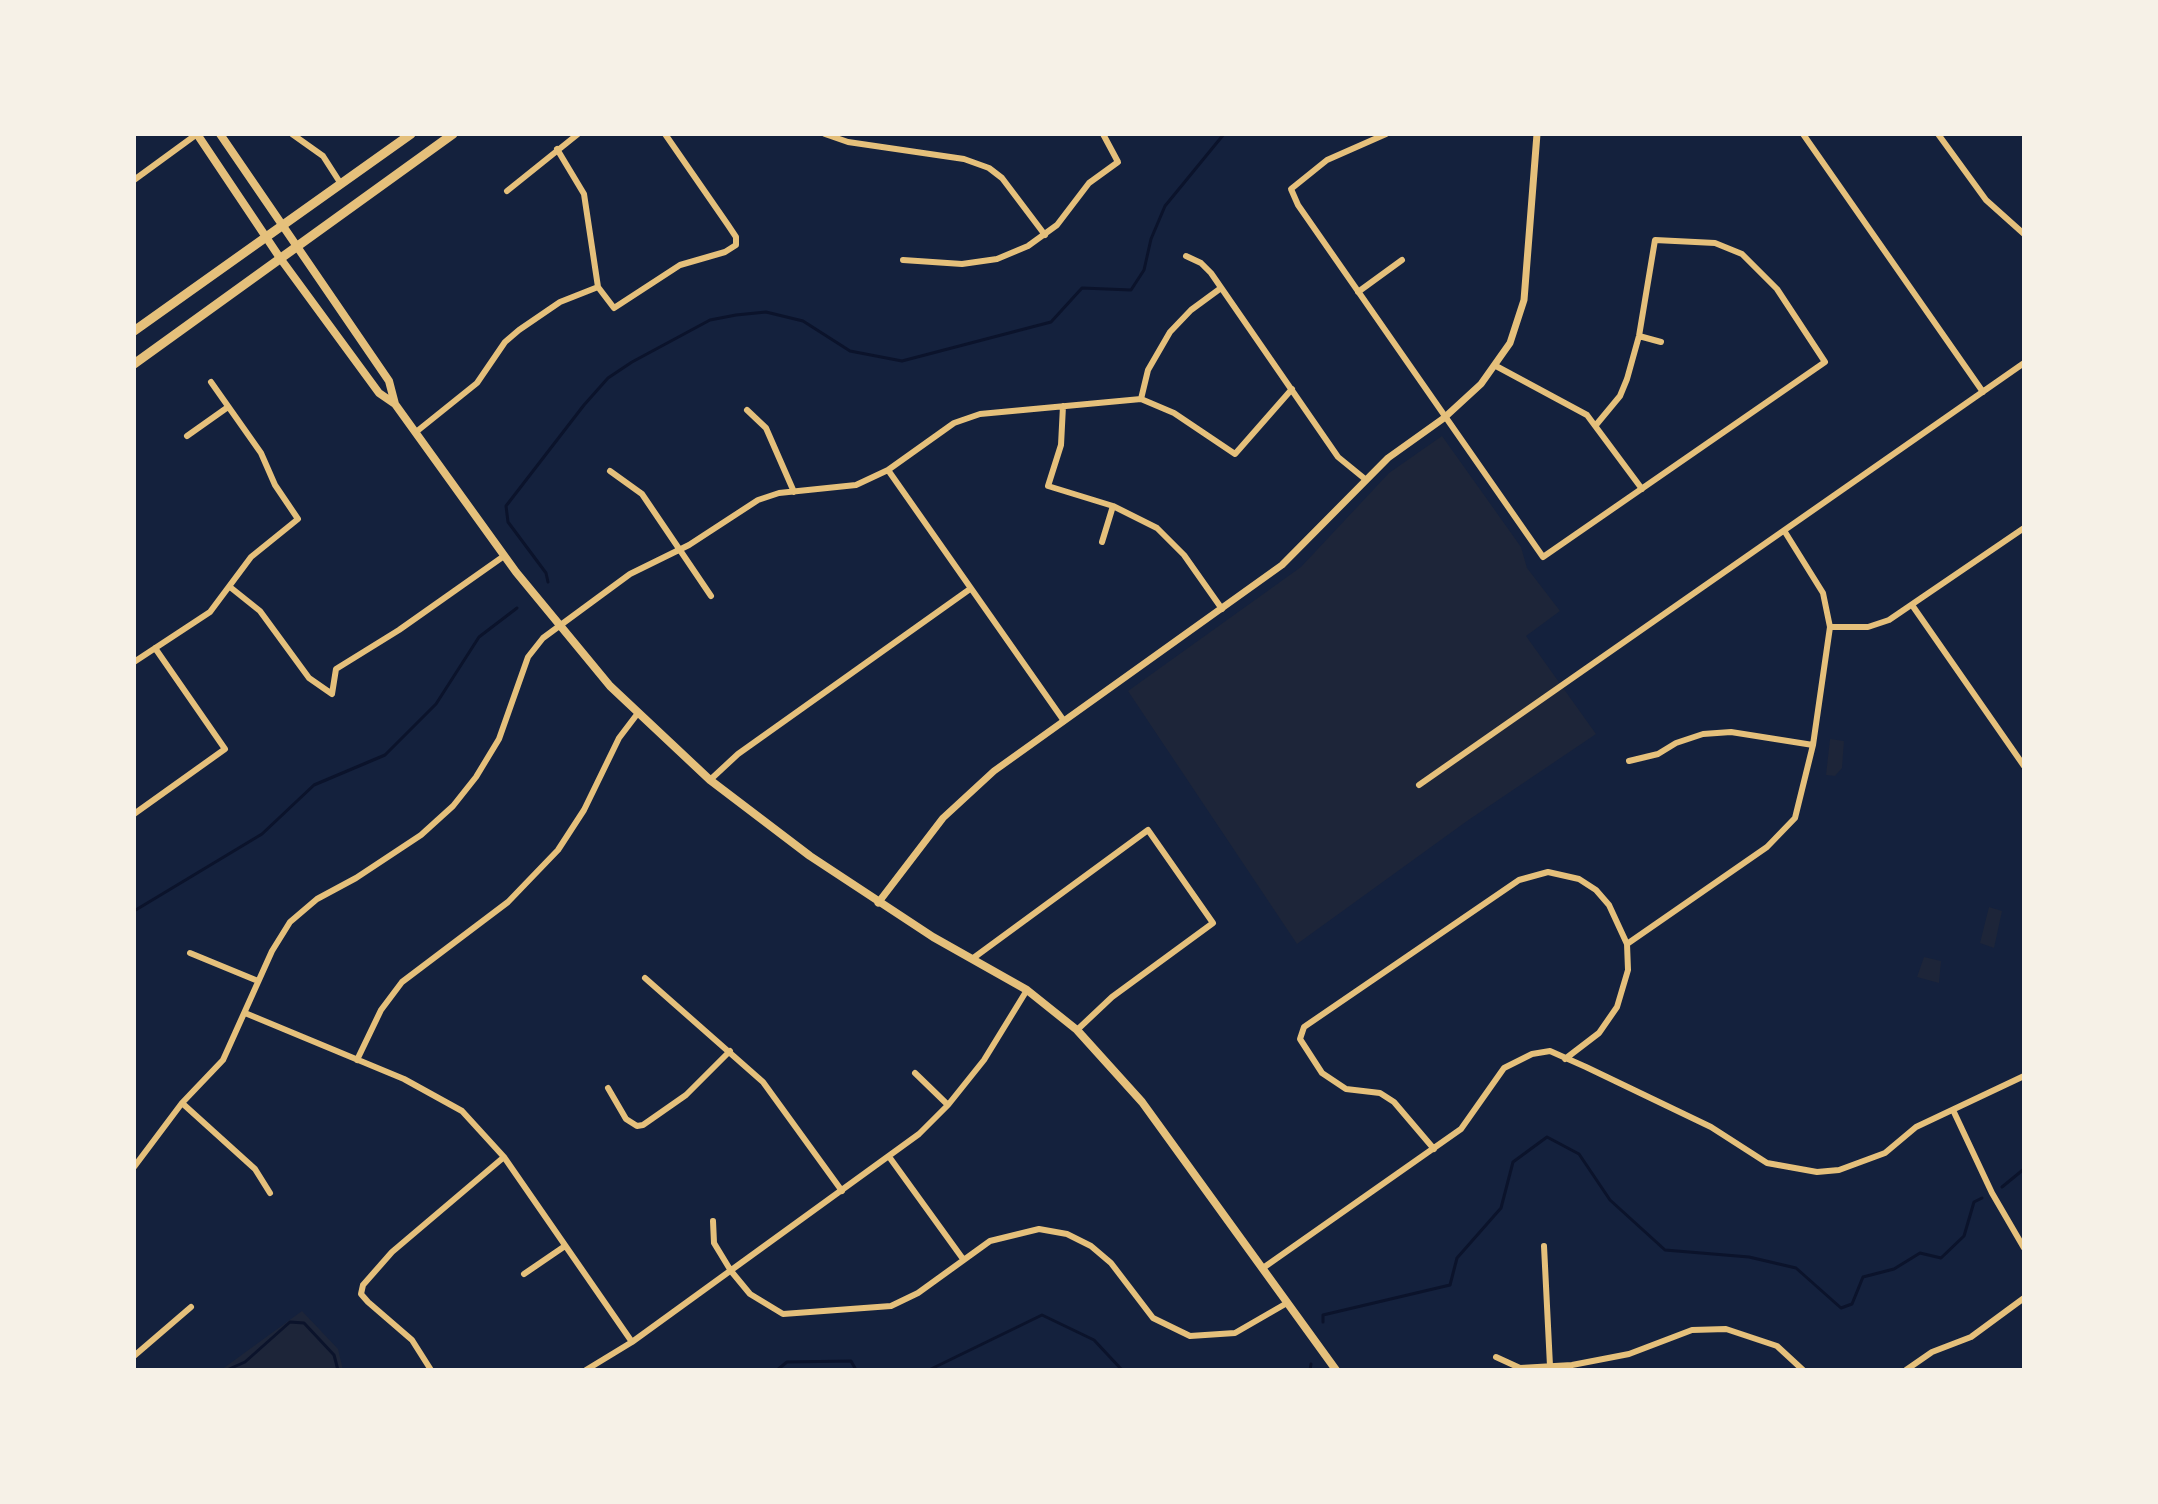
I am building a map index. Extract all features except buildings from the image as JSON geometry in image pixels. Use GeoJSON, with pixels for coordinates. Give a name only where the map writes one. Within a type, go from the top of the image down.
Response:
{"type":"FeatureCollection","features":[{"type":"Feature","properties":{"kind":"main road"},"geometry":{"type":"LineString","coordinates":[[197,134],[280,258],[379,393],[395,404],[504,556],[559,625],[638,713],[710,780],[878,903],[1027,990],[1077,1030],[1142,1102],[1336,1370]]}},
{"type":"Feature","properties":{"kind":"main road"},"geometry":{"type":"LineString","coordinates":[[220,134],[389,381],[395,404]]}},
{"type":"Feature","properties":{"kind":"main road"},"geometry":{"type":"LineString","coordinates":[[134,331],[411,134]]}},
{"type":"Feature","properties":{"kind":"main road"},"geometry":{"type":"LineString","coordinates":[[134,364],[453,134]]}},
{"type":"Feature","properties":{"kind":"street"},"geometry":{"type":"LineString","coordinates":[[134,180],[197,134]]}},
{"type":"Feature","properties":{"kind":"street"},"geometry":{"type":"LineString","coordinates":[[292,134],[323,156],[341,184]]}},
{"type":"Feature","properties":{"kind":"street"},"geometry":{"type":"LineString","coordinates":[[507,191],[578,134]]}},
{"type":"Feature","properties":{"kind":"street"},"geometry":{"type":"LineString","coordinates":[[557,149],[584,194],[598,287],[614,308],[680,265],[725,252],[736,245],[736,237],[665,134]]}},
{"type":"Feature","properties":{"kind":"street"},"geometry":{"type":"LineString","coordinates":[[825,134],[848,142],[964,159],[989,168],[1002,178],[1045,235]]}},
{"type":"Feature","properties":{"kind":"street"},"geometry":{"type":"LineString","coordinates":[[903,260],[920,264],[984,262],[1011,255],[1045,235],[1057,225],[1089,183],[1118,162],[1103,134]]}},
{"type":"Feature","properties":{"kind":"street"},"geometry":{"type":"LineString","coordinates":[[1386,134],[1327,160],[1291,189],[1298,205],[1543,557],[1825,362],[1777,289],[1755,263],[1729,247],[1698,241],[1655,240],[1639,336],[1620,396],[1596,425]]}},
{"type":"Feature","properties":{"kind":"street"},"geometry":{"type":"LineString","coordinates":[[878,903],[921,844],[960,801],[994,771],[1293,556],[1365,479],[1388,458],[1464,402],[1496,366],[1510,343],[1527,287],[1537,134]]}},
{"type":"Feature","properties":{"kind":"street"},"geometry":{"type":"LineString","coordinates":[[1803,134],[1983,392]]}},
{"type":"Feature","properties":{"kind":"street"},"geometry":{"type":"LineString","coordinates":[[1938,134],[1986,200],[2024,234]]}},
{"type":"Feature","properties":{"kind":"street"},"geometry":{"type":"LineString","coordinates":[[1186,256],[1206,267],[1338,457],[1365,479]]}},
{"type":"Feature","properties":{"kind":"street"},"geometry":{"type":"LineString","coordinates":[[1358,292],[1402,260]]}},
{"type":"Feature","properties":{"kind":"street"},"geometry":{"type":"LineString","coordinates":[[416,432],[477,383],[505,342],[519,330],[560,302],[598,287]]}},
{"type":"Feature","properties":{"kind":"street"},"geometry":{"type":"LineString","coordinates":[[1141,399],[1148,370],[1170,332],[1191,310],[1221,288]]}},
{"type":"Feature","properties":{"kind":"street"},"geometry":{"type":"LineString","coordinates":[[1639,336],[1661,342]]}},
{"type":"Feature","properties":{"kind":"street"},"geometry":{"type":"LineString","coordinates":[[1419,785],[2024,363]]}},
{"type":"Feature","properties":{"kind":"street"},"geometry":{"type":"LineString","coordinates":[[1496,366],[1521,382],[1571,403],[1596,425],[1642,489]]}},
{"type":"Feature","properties":{"kind":"street"},"geometry":{"type":"LineString","coordinates":[[134,662],[203,618],[251,557],[298,519],[275,485],[261,453],[211,382]]}},
{"type":"Feature","properties":{"kind":"street"},"geometry":{"type":"LineString","coordinates":[[134,1167],[182,1103],[223,1060],[278,937],[304,909],[421,835],[466,791],[499,739],[528,657],[559,625],[630,574],[681,550],[758,500],[794,492],[842,488],[888,470],[969,417],[992,411],[1141,399],[1174,413],[1235,454],[1292,389]]}},
{"type":"Feature","properties":{"kind":"street"},"geometry":{"type":"LineString","coordinates":[[1063,406],[1061,445],[1048,486],[1137,516],[1174,543],[1222,609]]}},
{"type":"Feature","properties":{"kind":"street"},"geometry":{"type":"LineString","coordinates":[[187,436],[228,407]]}},
{"type":"Feature","properties":{"kind":"street"},"geometry":{"type":"LineString","coordinates":[[747,410],[766,428],[794,492]]}},
{"type":"Feature","properties":{"kind":"street"},"geometry":{"type":"LineString","coordinates":[[888,470],[1064,721]]}},
{"type":"Feature","properties":{"kind":"street"},"geometry":{"type":"LineString","coordinates":[[610,471],[642,494],[711,596]]}},
{"type":"Feature","properties":{"kind":"street"},"geometry":{"type":"LineString","coordinates":[[1102,542],[1113,506]]}},
{"type":"Feature","properties":{"kind":"street"},"geometry":{"type":"LineString","coordinates":[[1830,627],[1868,627],[1889,620],[2024,528]]}},
{"type":"Feature","properties":{"kind":"street"},"geometry":{"type":"LineString","coordinates":[[1627,944],[1781,836],[1795,818],[1813,745],[1830,627],[1823,593],[1785,532]]}},
{"type":"Feature","properties":{"kind":"street"},"geometry":{"type":"LineString","coordinates":[[230,587],[260,611],[309,678],[332,694],[336,669],[399,630],[504,556]]}},
{"type":"Feature","properties":{"kind":"street"},"geometry":{"type":"LineString","coordinates":[[710,780],[738,754],[970,589]]}},
{"type":"Feature","properties":{"kind":"street"},"geometry":{"type":"LineString","coordinates":[[1912,605],[2024,766]]}},
{"type":"Feature","properties":{"kind":"street"},"geometry":{"type":"LineString","coordinates":[[134,814],[225,749],[155,648]]}},
{"type":"Feature","properties":{"kind":"street"},"geometry":{"type":"LineString","coordinates":[[357,1060],[381,1010],[402,982],[508,902],[558,850],[584,810],[619,738],[638,713]]}},
{"type":"Feature","properties":{"kind":"street"},"geometry":{"type":"LineString","coordinates":[[1629,761],[1658,754],[1676,743],[1703,734],[1731,732],[1813,745]]}},
{"type":"Feature","properties":{"kind":"street"},"geometry":{"type":"LineString","coordinates":[[972,959],[1148,830],[1213,923],[1112,997],[1077,1030]]}},
{"type":"Feature","properties":{"kind":"street"},"geometry":{"type":"LineString","coordinates":[[1434,1149],[1394,1102],[1380,1093],[1346,1089],[1322,1073],[1300,1039],[1304,1027],[1489,899],[1519,880],[1548,872],[1579,879],[1596,890],[1609,905],[1627,944],[1628,970],[1617,1007],[1599,1033],[1565,1059]]}},
{"type":"Feature","properties":{"kind":"street"},"geometry":{"type":"LineString","coordinates":[[190,953],[258,981]]}},
{"type":"Feature","properties":{"kind":"street"},"geometry":{"type":"LineString","coordinates":[[645,978],[730,1051],[777,1098],[842,1191]]}},
{"type":"Feature","properties":{"kind":"street"},"geometry":{"type":"LineString","coordinates":[[586,1370],[632,1342],[890,1158],[948,1105],[984,1060],[1027,990]]}},
{"type":"Feature","properties":{"kind":"street"},"geometry":{"type":"LineString","coordinates":[[245,1013],[443,1099],[477,1125],[504,1157],[632,1342]]}},
{"type":"Feature","properties":{"kind":"street"},"geometry":{"type":"LineString","coordinates":[[608,1088],[626,1119],[637,1126],[643,1125],[686,1095],[730,1051]]}},
{"type":"Feature","properties":{"kind":"street"},"geometry":{"type":"LineString","coordinates":[[1263,1268],[1434,1149],[1473,1115],[1504,1068],[1532,1054],[1550,1051],[1711,1127],[1767,1163],[1817,1172],[1863,1162],[1885,1153],[1916,1127],[2024,1076]]}},
{"type":"Feature","properties":{"kind":"street"},"geometry":{"type":"LineString","coordinates":[[915,1073],[948,1105]]}},
{"type":"Feature","properties":{"kind":"street"},"geometry":{"type":"LineString","coordinates":[[182,1103],[255,1169],[270,1193]]}},
{"type":"Feature","properties":{"kind":"street"},"geometry":{"type":"LineString","coordinates":[[1953,1110],[1998,1206],[2024,1248]]}},
{"type":"Feature","properties":{"kind":"street"},"geometry":{"type":"LineString","coordinates":[[431,1370],[412,1340],[361,1294],[363,1285],[392,1252],[504,1157]]}},
{"type":"Feature","properties":{"kind":"street"},"geometry":{"type":"LineString","coordinates":[[890,1158],[963,1259]]}},
{"type":"Feature","properties":{"kind":"street"},"geometry":{"type":"LineString","coordinates":[[713,1221],[714,1243],[750,1294],[771,1309],[795,1315],[891,1306],[918,1293],[990,1241],[1015,1232],[1039,1229],[1067,1234],[1102,1254],[1153,1318],[1190,1336],[1235,1333],[1287,1303]]}},
{"type":"Feature","properties":{"kind":"street"},"geometry":{"type":"LineString","coordinates":[[524,1274],[565,1246]]}},
{"type":"Feature","properties":{"kind":"street"},"geometry":{"type":"LineString","coordinates":[[1544,1246],[1550,1366]]}},
{"type":"Feature","properties":{"kind":"street"},"geometry":{"type":"LineString","coordinates":[[1906,1370],[1932,1352],[1971,1337],[2024,1298]]}},
{"type":"Feature","properties":{"kind":"street"},"geometry":{"type":"LineString","coordinates":[[134,1356],[191,1307]]}},
{"type":"Feature","properties":{"kind":"street"},"geometry":{"type":"LineString","coordinates":[[1496,1357],[1520,1368],[1550,1366],[1629,1354],[1692,1330],[1726,1329],[1777,1346],[1803,1370]]}},
{"type":"Feature","properties":{"kind":"shaded area"},"geometry":{"type":"Polygon","coordinates":[[[1442,436],[1521,547],[1527,568],[1560,611],[1526,636],[1596,734],[1467,821],[1297,944],[1128,691],[1301,567],[1389,473],[1442,436]]]}},
{"type":"Feature","properties":{"kind":"shaded area"},"geometry":{"type":"Polygon","coordinates":[[[1830,739],[1844,741],[1842,768],[1835,776],[1826,775],[1830,739]]]}},
{"type":"Feature","properties":{"kind":"shaded area"},"geometry":{"type":"Polygon","coordinates":[[[1989,907],[2002,911],[1994,948],[1980,943],[1989,907]]]}},
{"type":"Feature","properties":{"kind":"shaded area"},"geometry":{"type":"Polygon","coordinates":[[[1924,957],[1941,961],[1939,983],[1917,977],[1924,957]]]}},
{"type":"Feature","properties":{"kind":"shaded area"},"geometry":{"type":"Polygon","coordinates":[[[302,1311],[338,1349],[343,1370],[221,1370],[302,1311]]]}},
{"type":"Feature","properties":{"kind":"waterway"},"geometry":{"type":"LineString","coordinates":[[548,582],[546,573],[508,522],[506,506],[584,405],[608,378],[632,362],[710,320],[766,312],[803,321],[850,351],[902,361],[1051,322],[1082,288],[1131,290],[1144,270],[1151,239],[1165,206],[1224,134]]}},
{"type":"Feature","properties":{"kind":"waterway"},"geometry":{"type":"LineString","coordinates":[[134,911],[262,834],[314,785],[385,755],[436,704],[479,637],[517,608]]}},
{"type":"Feature","properties":{"kind":"waterway"},"geometry":{"type":"LineString","coordinates":[[1323,1322],[1323,1315],[1450,1285],[1457,1258],[1501,1208],[1513,1162],[1547,1137],[1579,1154],[1610,1200],[1665,1250],[1749,1257],[1796,1268],[1841,1308],[1852,1304],[1863,1277],[1894,1269],[1920,1253],[1941,1258],[1964,1236],[1974,1202],[1982,1198]]}},
{"type":"Feature","properties":{"kind":"waterway"},"geometry":{"type":"LineString","coordinates":[[2002,1187],[2024,1169]]}},
{"type":"Feature","properties":{"kind":"waterway"},"geometry":{"type":"LineString","coordinates":[[929,1370],[1042,1315],[1094,1340],[1122,1370]]}},
{"type":"Feature","properties":{"kind":"waterway"},"geometry":{"type":"LineString","coordinates":[[227,1370],[245,1362],[290,1322],[304,1323],[334,1355],[338,1370]]}},
{"type":"Feature","properties":{"kind":"waterway"},"geometry":{"type":"LineString","coordinates":[[777,1370],[787,1362],[851,1361],[856,1370]]}},
{"type":"Feature","properties":{"kind":"waterway"},"geometry":{"type":"LineString","coordinates":[[1310,1370],[1311,1364]]}}]}
